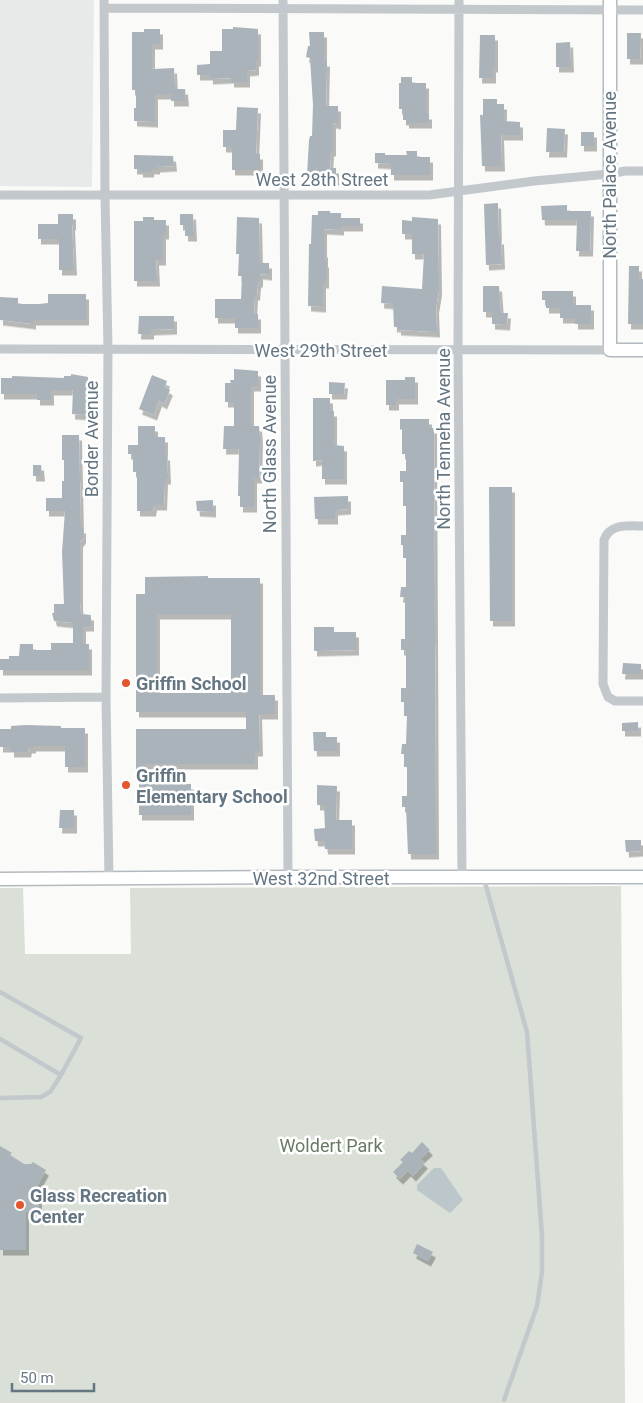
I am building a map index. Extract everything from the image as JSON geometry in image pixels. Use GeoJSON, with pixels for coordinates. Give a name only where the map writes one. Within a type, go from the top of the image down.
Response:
{"type":"FeatureCollection","features":[{"type":"Feature","properties":{"kind":"street"},"geometry":{"type":"LineString","coordinates":[[104,4],[610,5],[643,10]]}},
{"type":"Feature","properties":{"kind":"street","name":"Border Avenue"},"geometry":{"type":"LineString","coordinates":[[104,4],[108,349],[106,697],[109,879]]}},
{"type":"Feature","properties":{"kind":"street","name":"North Glass Avenue"},"geometry":{"type":"LineString","coordinates":[[283,4],[288,877]]}},
{"type":"Feature","properties":{"kind":"street","name":"North Tenneha Avenue"},"geometry":{"type":"LineString","coordinates":[[459,4],[460,192],[458,350],[462,878]]}},
{"type":"Feature","properties":{"kind":"street","name":"North Palace Avenue"},"geometry":{"type":"LineString","coordinates":[[610,5],[610,350]]}},
{"type":"Feature","properties":{"kind":"street","name":"West 28th Street"},"geometry":{"type":"LineString","coordinates":[[0,195],[430,195],[534,181],[609,174],[625,170],[643,171]]}},
{"type":"Feature","properties":{"kind":"street","name":"West 29th Street"},"geometry":{"type":"LineString","coordinates":[[0,349],[643,350]]}},
{"type":"Feature","properties":{"kind":"street"},"geometry":{"type":"LineString","coordinates":[[643,526],[614,528],[606,534],[604,540],[603,684],[608,697],[615,700],[643,701]]}},
{"type":"Feature","properties":{"kind":"street"},"geometry":{"type":"LineString","coordinates":[[0,698],[106,697]]}},
{"type":"Feature","properties":{"kind":"street","name":"West 32nd Street"},"geometry":{"type":"LineString","coordinates":[[0,879],[643,877]]}},
{"type":"Feature","properties":{"kind":"lane"},"geometry":{"type":"LineString","coordinates":[[484,878],[527,1032],[542,1236],[542,1272],[537,1306],[504,1400]]}},
{"type":"Feature","properties":{"kind":"lane"},"geometry":{"type":"LineString","coordinates":[[0,992],[81,1038],[50,1092],[41,1097],[0,1098]]}},
{"type":"Feature","properties":{"kind":"lane"},"geometry":{"type":"LineString","coordinates":[[0,1039],[61,1075]]}},
{"type":"Feature","properties":{"kind":"shaded area"},"geometry":{"type":"Polygon","coordinates":[[[0,0],[94,0],[92,187],[0,186],[0,0]]]}},
{"type":"Feature","properties":{"kind":"shaded area"},"geometry":{"type":"Polygon","coordinates":[[[434,1168],[441,1168],[463,1200],[450,1213],[417,1190],[417,1185],[434,1168]]]}},
{"type":"Feature","properties":{"kind":"green space","name":"Woldert Park"},"geometry":{"type":"Polygon","coordinates":[[[621,886],[625,1403],[0,1403],[0,888],[23,888],[25,954],[131,954],[130,888],[621,886]]]}},
{"type":"Feature","properties":{"kind":"building"},"geometry":{"type":"Polygon","coordinates":[[[233,27],[258,29],[258,61],[256,61],[256,70],[247,71],[247,82],[231,82],[231,78],[210,79],[210,75],[197,75],[197,65],[210,64],[210,51],[222,51],[222,29],[233,29],[233,27]]]}},
{"type":"Feature","properties":{"kind":"building"},"geometry":{"type":"Polygon","coordinates":[[[144,29],[160,29],[160,44],[152,44],[152,69],[174,68],[175,89],[185,89],[186,101],[171,101],[171,94],[155,94],[155,122],[134,121],[136,90],[132,90],[132,32],[144,32],[144,29]]]}},
{"type":"Feature","properties":{"kind":"building"},"geometry":{"type":"Polygon","coordinates":[[[309,32],[324,32],[324,61],[327,61],[326,106],[338,106],[338,124],[333,123],[333,151],[331,151],[330,168],[336,168],[336,180],[309,180],[310,175],[307,175],[309,140],[310,136],[312,136],[313,105],[310,58],[306,57],[308,46],[310,46],[309,32]]]}},
{"type":"Feature","properties":{"kind":"building"},"geometry":{"type":"Polygon","coordinates":[[[627,33],[641,33],[640,59],[627,59],[627,33]]]}},
{"type":"Feature","properties":{"kind":"building"},"geometry":{"type":"Polygon","coordinates":[[[480,35],[495,35],[493,78],[479,78],[480,35]]]}},
{"type":"Feature","properties":{"kind":"building"},"geometry":{"type":"Polygon","coordinates":[[[570,42],[571,67],[556,67],[556,43],[570,42]]]}},
{"type":"Feature","properties":{"kind":"building"},"geometry":{"type":"Polygon","coordinates":[[[401,77],[412,77],[412,83],[426,83],[426,114],[429,114],[429,123],[406,123],[406,120],[403,120],[403,109],[399,109],[399,83],[401,83],[401,77]]]}},
{"type":"Feature","properties":{"kind":"building"},"geometry":{"type":"Polygon","coordinates":[[[483,99],[497,99],[497,104],[504,104],[504,121],[520,122],[520,135],[501,135],[502,166],[482,166],[480,115],[483,115],[483,99]]]}},
{"type":"Feature","properties":{"kind":"building"},"geometry":{"type":"Polygon","coordinates":[[[237,107],[258,108],[256,154],[260,154],[260,170],[232,170],[232,147],[223,147],[223,130],[236,130],[237,107]]]}},
{"type":"Feature","properties":{"kind":"building"},"geometry":{"type":"Polygon","coordinates":[[[547,128],[565,129],[564,152],[546,152],[547,128]]]}},
{"type":"Feature","properties":{"kind":"building"},"geometry":{"type":"Polygon","coordinates":[[[581,132],[594,132],[594,146],[581,146],[581,132]]]}},
{"type":"Feature","properties":{"kind":"building"},"geometry":{"type":"Polygon","coordinates":[[[406,151],[417,151],[417,157],[430,157],[430,175],[391,175],[391,164],[375,163],[375,153],[407,155],[406,151]]]}},
{"type":"Feature","properties":{"kind":"building"},"geometry":{"type":"Polygon","coordinates":[[[134,155],[173,156],[174,166],[157,167],[157,169],[151,169],[151,172],[140,172],[140,169],[134,169],[134,155]]]}},
{"type":"Feature","properties":{"kind":"building"},"geometry":{"type":"Polygon","coordinates":[[[498,203],[502,264],[486,265],[484,204],[498,203]]]}},
{"type":"Feature","properties":{"kind":"building"},"geometry":{"type":"Polygon","coordinates":[[[567,205],[567,211],[591,211],[590,251],[576,251],[577,220],[542,220],[541,206],[567,205]]]}},
{"type":"Feature","properties":{"kind":"building"},"geometry":{"type":"Polygon","coordinates":[[[318,211],[341,213],[341,218],[360,218],[360,226],[341,226],[341,230],[324,229],[326,283],[323,283],[323,307],[308,306],[309,244],[311,244],[312,215],[318,215],[318,211]]]}},
{"type":"Feature","properties":{"kind":"building"},"geometry":{"type":"Polygon","coordinates":[[[58,214],[73,214],[74,270],[59,270],[59,239],[38,239],[38,224],[58,224],[58,214]]]}},
{"type":"Feature","properties":{"kind":"building"},"geometry":{"type":"Polygon","coordinates":[[[180,214],[193,214],[194,236],[185,236],[185,225],[180,225],[180,214]]]}},
{"type":"Feature","properties":{"kind":"building"},"geometry":{"type":"Polygon","coordinates":[[[143,217],[154,217],[154,220],[166,220],[166,234],[163,234],[163,260],[156,260],[157,281],[134,281],[134,221],[143,221],[143,217]]]}},
{"type":"Feature","properties":{"kind":"building"},"geometry":{"type":"Polygon","coordinates":[[[237,217],[259,218],[260,263],[269,263],[269,275],[260,274],[257,295],[255,295],[254,314],[258,314],[258,328],[235,328],[235,318],[215,318],[215,299],[241,299],[242,276],[238,276],[239,254],[236,254],[237,217]]]}},
{"type":"Feature","properties":{"kind":"building"},"geometry":{"type":"Polygon","coordinates":[[[412,217],[438,219],[439,290],[436,308],[437,332],[398,330],[398,327],[394,327],[393,304],[381,303],[382,286],[422,289],[424,254],[412,254],[412,234],[402,234],[402,220],[412,221],[412,217]]]}},
{"type":"Feature","properties":{"kind":"building"},"geometry":{"type":"Polygon","coordinates":[[[629,266],[639,266],[639,279],[643,279],[643,324],[628,324],[629,266]]]}},
{"type":"Feature","properties":{"kind":"building"},"geometry":{"type":"Polygon","coordinates":[[[483,286],[499,286],[501,313],[508,313],[507,325],[492,324],[492,312],[483,312],[483,286]]]}},
{"type":"Feature","properties":{"kind":"building"},"geometry":{"type":"Polygon","coordinates":[[[542,291],[573,291],[573,305],[591,305],[591,324],[575,324],[575,318],[560,318],[560,308],[546,308],[546,300],[542,300],[542,291]]]}},
{"type":"Feature","properties":{"kind":"building"},"geometry":{"type":"Polygon","coordinates":[[[48,294],[86,294],[86,320],[33,320],[33,324],[0,320],[0,297],[18,298],[18,304],[39,304],[48,303],[48,294]]]}},
{"type":"Feature","properties":{"kind":"building"},"geometry":{"type":"Polygon","coordinates":[[[139,316],[174,316],[174,329],[151,330],[151,334],[138,334],[139,316]]]}},
{"type":"Feature","properties":{"kind":"building"},"geometry":{"type":"Polygon","coordinates":[[[234,369],[258,371],[258,386],[251,386],[251,426],[259,426],[260,438],[259,478],[254,478],[254,507],[240,507],[240,496],[238,496],[239,449],[223,449],[224,426],[234,426],[234,402],[225,402],[225,383],[231,383],[230,380],[234,380],[234,369]]]}},
{"type":"Feature","properties":{"kind":"building"},"geometry":{"type":"Polygon","coordinates":[[[71,374],[88,377],[87,415],[72,414],[73,390],[51,390],[51,400],[37,400],[37,394],[1,394],[1,378],[12,378],[12,376],[64,378],[64,376],[71,376],[71,374]]]}},
{"type":"Feature","properties":{"kind":"building"},"geometry":{"type":"Polygon","coordinates":[[[152,375],[167,381],[165,387],[170,390],[164,404],[159,401],[154,415],[139,409],[152,375]]]}},
{"type":"Feature","properties":{"kind":"building"},"geometry":{"type":"Polygon","coordinates":[[[405,377],[415,377],[415,399],[396,399],[396,405],[386,405],[386,380],[405,380],[405,377]]]}},
{"type":"Feature","properties":{"kind":"building"},"geometry":{"type":"Polygon","coordinates":[[[329,382],[345,383],[344,394],[329,394],[329,382]]]}},
{"type":"Feature","properties":{"kind":"building"},"geometry":{"type":"Polygon","coordinates":[[[313,398],[330,398],[330,411],[334,411],[334,445],[344,446],[344,479],[322,479],[322,460],[313,461],[313,398]]]}},
{"type":"Feature","properties":{"kind":"building"},"geometry":{"type":"Polygon","coordinates":[[[400,419],[429,419],[429,428],[434,428],[436,854],[408,854],[406,807],[402,807],[402,796],[407,796],[407,767],[404,767],[404,754],[401,754],[402,744],[406,744],[407,716],[404,716],[404,702],[401,702],[401,688],[406,688],[406,650],[401,650],[401,639],[405,639],[405,597],[400,597],[401,587],[406,587],[406,558],[403,558],[401,535],[406,535],[406,506],[403,506],[403,482],[400,482],[400,471],[406,471],[406,454],[402,454],[400,419]]]}},
{"type":"Feature","properties":{"kind":"building"},"geometry":{"type":"Polygon","coordinates":[[[138,426],[155,426],[155,437],[165,437],[168,479],[165,479],[164,505],[154,505],[153,511],[137,511],[137,472],[133,472],[133,454],[128,454],[128,445],[138,445],[138,426]]]}},
{"type":"Feature","properties":{"kind":"building"},"geometry":{"type":"Polygon","coordinates":[[[62,435],[79,435],[81,528],[83,528],[83,538],[80,542],[80,604],[81,614],[91,615],[91,626],[83,626],[83,644],[89,644],[89,670],[0,670],[0,659],[9,659],[9,656],[19,656],[20,644],[33,644],[33,650],[51,650],[51,643],[73,643],[73,623],[54,621],[52,613],[54,613],[54,604],[64,604],[62,552],[65,511],[46,511],[46,498],[62,498],[64,460],[62,460],[62,435]]]}},
{"type":"Feature","properties":{"kind":"building"},"geometry":{"type":"Polygon","coordinates":[[[33,465],[41,465],[42,476],[33,476],[33,465]]]}},
{"type":"Feature","properties":{"kind":"building"},"geometry":{"type":"Polygon","coordinates":[[[489,487],[512,487],[512,621],[490,621],[489,487]]]}},
{"type":"Feature","properties":{"kind":"building"},"geometry":{"type":"Polygon","coordinates":[[[348,496],[348,509],[335,510],[335,519],[315,519],[314,497],[348,496]]]}},
{"type":"Feature","properties":{"kind":"building"},"geometry":{"type":"Polygon","coordinates":[[[213,500],[213,512],[197,511],[196,501],[213,500]]]}},
{"type":"Feature","properties":{"kind":"building"},"geometry":{"type":"Polygon","coordinates":[[[208,576],[208,578],[260,578],[260,695],[275,695],[275,714],[259,714],[260,751],[255,751],[255,764],[145,764],[145,781],[136,781],[136,729],[246,729],[246,712],[136,712],[136,594],[145,594],[145,577],[208,576]],[[157,614],[157,693],[231,693],[231,614],[157,614]]]}},
{"type":"Feature","properties":{"kind":"building"},"geometry":{"type":"Polygon","coordinates":[[[314,627],[334,627],[334,632],[356,632],[356,650],[314,651],[314,627]]]}},
{"type":"Feature","properties":{"kind":"building"},"geometry":{"type":"Polygon","coordinates":[[[623,663],[641,664],[641,674],[622,674],[623,663]]]}},
{"type":"Feature","properties":{"kind":"building"},"geometry":{"type":"Polygon","coordinates":[[[638,722],[638,731],[622,731],[622,723],[638,722]]]}},
{"type":"Feature","properties":{"kind":"building"},"geometry":{"type":"Polygon","coordinates":[[[11,726],[85,728],[85,767],[65,767],[65,746],[33,746],[33,748],[29,748],[28,752],[11,752],[11,747],[0,747],[0,729],[11,729],[11,726]]]}},
{"type":"Feature","properties":{"kind":"building"},"geometry":{"type":"Polygon","coordinates":[[[313,732],[326,732],[326,737],[337,737],[337,751],[314,751],[313,732]]]}},
{"type":"Feature","properties":{"kind":"building"},"geometry":{"type":"Polygon","coordinates":[[[139,784],[191,784],[191,815],[139,815],[139,784]]]}},
{"type":"Feature","properties":{"kind":"building"},"geometry":{"type":"Polygon","coordinates":[[[317,785],[337,786],[336,820],[352,820],[352,849],[325,849],[324,841],[315,841],[314,829],[325,828],[324,805],[317,805],[317,785]]]}},
{"type":"Feature","properties":{"kind":"building"},"geometry":{"type":"Polygon","coordinates":[[[60,810],[74,810],[74,828],[59,828],[60,810]]]}},
{"type":"Feature","properties":{"kind":"building"},"geometry":{"type":"Polygon","coordinates":[[[625,840],[641,840],[641,851],[626,852],[625,840]]]}},
{"type":"Feature","properties":{"kind":"building"},"geometry":{"type":"Polygon","coordinates":[[[422,1142],[430,1150],[420,1159],[425,1163],[413,1176],[408,1171],[400,1179],[393,1172],[403,1162],[400,1160],[409,1151],[412,1153],[422,1142]]]}},
{"type":"Feature","properties":{"kind":"building","name":"Glass Recreation Center"},"geometry":{"type":"Polygon","coordinates":[[[0,1146],[12,1153],[10,1155],[24,1164],[31,1164],[33,1162],[46,1170],[31,1197],[39,1197],[39,1212],[26,1212],[26,1250],[0,1250],[0,1146]]]}},
{"type":"Feature","properties":{"kind":"building"},"geometry":{"type":"Polygon","coordinates":[[[417,1244],[433,1252],[428,1261],[413,1253],[417,1244]]]}},
{"type":"Feature","properties":{"kind":"place","name":"Griffin School"},"geometry":{"type":"Point","coordinates":[126,683]}},
{"type":"Feature","properties":{"kind":"place","name":"Griffin Elementary School"},"geometry":{"type":"Point","coordinates":[126,785]}},
{"type":"Feature","properties":{"kind":"place","name":"Glass Recreation Center"},"geometry":{"type":"Point","coordinates":[20,1205]}}]}
